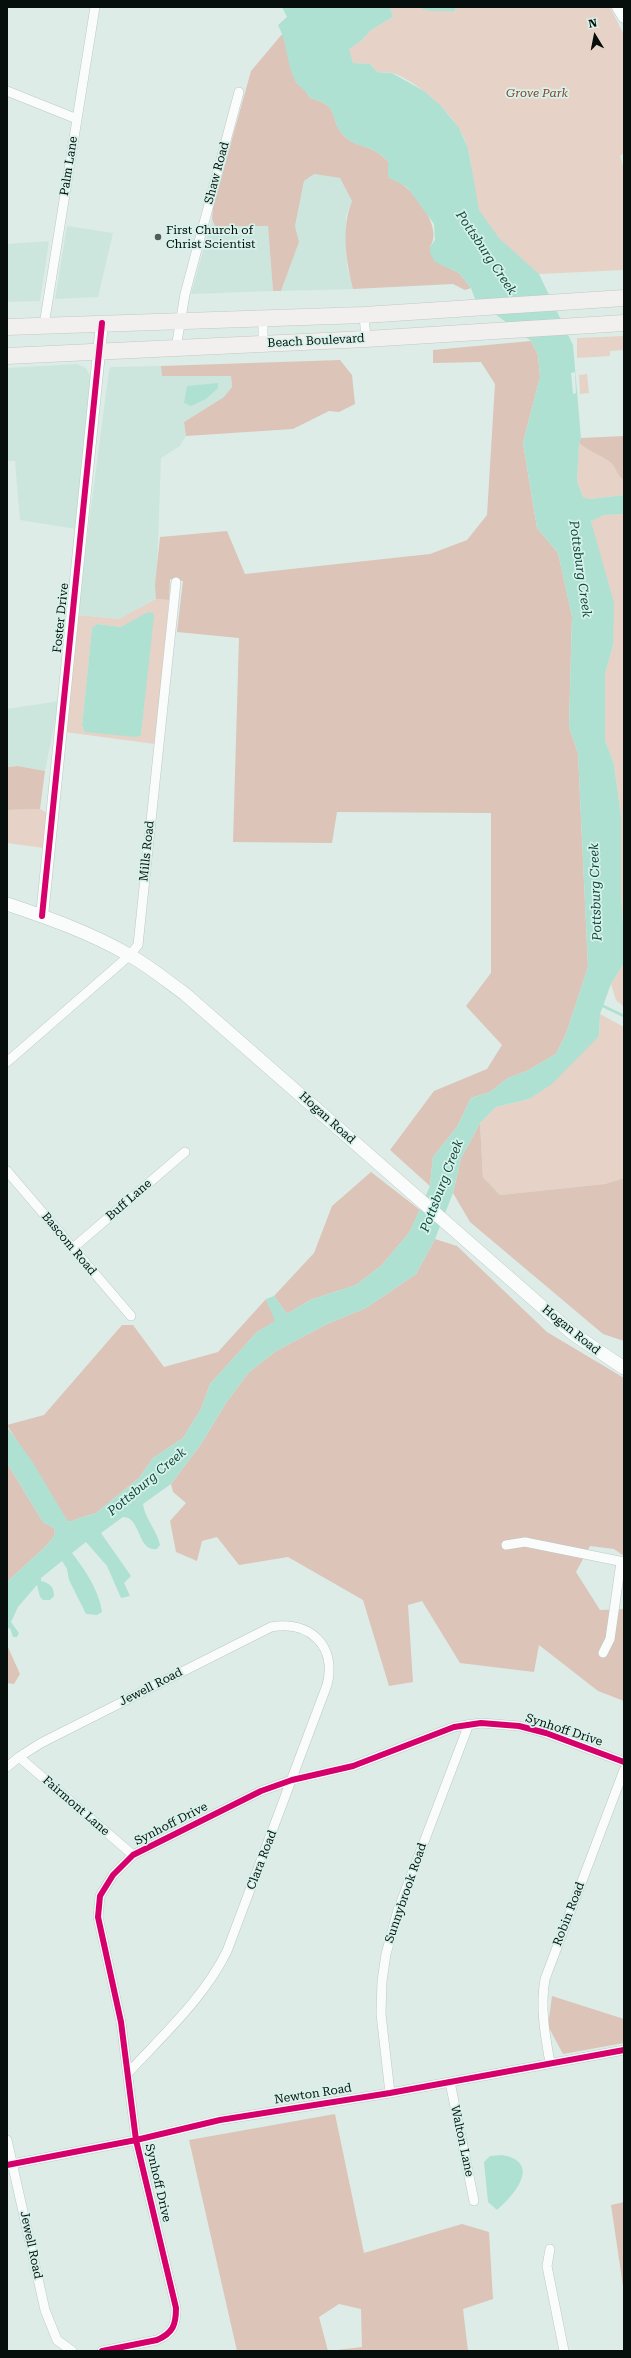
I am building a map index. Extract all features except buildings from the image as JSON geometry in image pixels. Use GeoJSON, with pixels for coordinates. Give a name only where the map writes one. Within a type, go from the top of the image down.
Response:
{"type":"FeatureCollection","features":[{"type":"Feature","properties":{"kind":"highway"},"geometry":{"type":"LineString","coordinates":[[7,326],[364,315],[624,298]]}},
{"type":"Feature","properties":{"kind":"highway","name":"Beach Boulevard"},"geometry":{"type":"LineString","coordinates":[[7,356],[99,353],[366,339],[624,323]]}},
{"type":"Feature","properties":{"kind":"main road","name":"Hogan Road"},"geometry":{"type":"LineString","coordinates":[[7,904],[74,928],[130,955],[200,1006],[453,1230],[572,1333],[624,1368]]}},
{"type":"Feature","properties":{"kind":"street","name":"Palm Lane"},"geometry":{"type":"LineString","coordinates":[[44,325],[96,7]]}},
{"type":"Feature","properties":{"kind":"street"},"geometry":{"type":"LineString","coordinates":[[618,7],[624,17]]}},
{"type":"Feature","properties":{"kind":"street"},"geometry":{"type":"LineString","coordinates":[[7,91],[77,119]]}},
{"type":"Feature","properties":{"kind":"street","name":"Shaw Road"},"geometry":{"type":"LineString","coordinates":[[176,348],[180,320],[239,92]]}},
{"type":"Feature","properties":{"kind":"street"},"geometry":{"type":"LineString","coordinates":[[364,315],[366,339]]}},
{"type":"Feature","properties":{"kind":"street"},"geometry":{"type":"LineString","coordinates":[[263,317],[263,344]]}},
{"type":"Feature","properties":{"kind":"street","name":"Foster Drive"},"geometry":{"type":"LineString","coordinates":[[42,916],[102,323]]}},
{"type":"Feature","properties":{"kind":"street","name":"Mills Road"},"geometry":{"type":"LineString","coordinates":[[7,1062],[130,955],[138,945],[176,582]]}},
{"type":"Feature","properties":{"kind":"street","name":"Buff Lane"},"geometry":{"type":"LineString","coordinates":[[73,1248],[185,1152]]}},
{"type":"Feature","properties":{"kind":"street","name":"Bascom Road"},"geometry":{"type":"LineString","coordinates":[[7,1171],[131,1316]]}},
{"type":"Feature","properties":{"kind":"street"},"geometry":{"type":"LineString","coordinates":[[506,1546],[526,1542],[623,1562],[610,1639],[603,1653]]}},
{"type":"Feature","properties":{"kind":"street","name":"Jewell Road"},"geometry":{"type":"LineString","coordinates":[[7,1767],[19,1757],[41,1743],[260,1631],[282,1625],[302,1628]]}},
{"type":"Feature","properties":{"kind":"street","name":"Clara Road"},"geometry":{"type":"LineString","coordinates":[[128,2073],[199,1996],[218,1969],[238,1924],[330,1675],[328,1657],[324,1648],[318,1640],[302,1628]]}},
{"type":"Feature","properties":{"kind":"street","name":"Synhoff Drive"},"geometry":{"type":"LineString","coordinates":[[102,2351],[157,2340],[172,2331],[176,2322],[176,2308],[136,2140],[121,2022],[101,1935],[98,1907],[106,1884],[133,1856],[261,1791],[292,1780],[338,1771],[430,1735],[469,1724],[498,1723],[519,1726],[546,1733],[624,1762]]}},
{"type":"Feature","properties":{"kind":"street","name":"Sunnybrook Road"},"geometry":{"type":"LineString","coordinates":[[390,2093],[381,2014],[382,1981],[386,1954],[398,1910],[469,1724]]}},
{"type":"Feature","properties":{"kind":"street","name":"Fairmont Lane"},"geometry":{"type":"LineString","coordinates":[[19,1757],[133,1856]]}},
{"type":"Feature","properties":{"kind":"street","name":"Robin Road"},"geometry":{"type":"LineString","coordinates":[[550,2063],[543,2019],[542,1998],[545,1980],[624,1770]]}},
{"type":"Feature","properties":{"kind":"street","name":"Newton Road"},"geometry":{"type":"LineString","coordinates":[[10,2164],[136,2140],[220,2120],[390,2093],[624,2050]]}},
{"type":"Feature","properties":{"kind":"street","name":"Walton Lane"},"geometry":{"type":"LineString","coordinates":[[450,2082],[474,2201]]}},
{"type":"Feature","properties":{"kind":"street","name":"Jewell Road"},"geometry":{"type":"LineString","coordinates":[[7,2140],[10,2164],[45,2310],[51,2328],[63,2346],[72,2351]]}},
{"type":"Feature","properties":{"kind":"street"},"geometry":{"type":"LineString","coordinates":[[550,2249],[547,2266],[564,2351]]}},
{"type":"Feature","properties":{"kind":"shaded area"},"geometry":{"type":"Polygon","coordinates":[[[283,33],[296,82],[306,91],[310,98],[320,101],[331,109],[340,130],[348,140],[375,151],[388,161],[388,177],[407,188],[424,208],[432,224],[433,240],[430,247],[435,261],[459,273],[471,288],[465,290],[453,284],[353,289],[348,267],[346,245],[347,222],[352,201],[340,178],[314,174],[304,181],[295,226],[299,242],[281,291],[273,291],[268,226],[215,226],[212,219],[213,208],[251,71],[283,33]]]}},
{"type":"Feature","properties":{"kind":"shaded area"},"geometry":{"type":"Polygon","coordinates":[[[314,174],[340,178],[352,201],[346,216],[347,266],[353,289],[281,291],[299,242],[295,226],[304,181],[314,174]]]}},
{"type":"Feature","properties":{"kind":"shaded area"},"geometry":{"type":"Polygon","coordinates":[[[212,219],[216,226],[268,226],[273,291],[191,294],[212,219]]]}},
{"type":"Feature","properties":{"kind":"shaded area"},"geometry":{"type":"Polygon","coordinates":[[[67,226],[113,233],[98,297],[55,299],[67,226]]]}},
{"type":"Feature","properties":{"kind":"shaded area"},"geometry":{"type":"Polygon","coordinates":[[[49,241],[40,301],[7,302],[7,244],[49,241]]]}},
{"type":"Feature","properties":{"kind":"shaded area"},"geometry":{"type":"Polygon","coordinates":[[[531,341],[538,355],[540,377],[523,443],[537,528],[558,553],[572,616],[569,727],[578,753],[588,967],[566,1034],[556,1054],[527,1071],[508,1078],[490,1092],[471,1098],[457,1127],[433,1157],[430,1186],[390,1150],[434,1091],[487,1069],[502,1045],[466,1006],[491,973],[491,813],[337,812],[332,843],[233,842],[239,638],[177,632],[183,581],[170,579],[169,600],[156,599],[155,585],[160,537],[227,531],[245,574],[430,554],[467,540],[487,515],[495,384],[481,362],[433,363],[433,350],[531,341]]]}},
{"type":"Feature","properties":{"kind":"shaded area"},"geometry":{"type":"Polygon","coordinates":[[[340,360],[352,375],[355,404],[339,412],[329,411],[293,429],[186,436],[184,422],[224,397],[232,387],[231,376],[162,376],[161,366],[340,360]]]}},
{"type":"Feature","properties":{"kind":"shaded area"},"geometry":{"type":"Polygon","coordinates":[[[77,364],[86,368],[91,378],[76,529],[20,520],[15,461],[7,461],[7,368],[77,364]]]}},
{"type":"Feature","properties":{"kind":"shaded area"},"geometry":{"type":"Polygon","coordinates":[[[161,366],[162,376],[231,376],[232,387],[224,397],[184,422],[186,436],[180,446],[161,458],[156,599],[119,619],[77,615],[109,370],[111,367],[161,366]]]}},
{"type":"Feature","properties":{"kind":"shaded area"},"geometry":{"type":"Polygon","coordinates":[[[624,436],[624,480],[619,476],[611,463],[579,443],[581,438],[624,436]]]}},
{"type":"Feature","properties":{"kind":"shaded area"},"geometry":{"type":"Polygon","coordinates":[[[59,701],[45,771],[18,766],[7,767],[7,709],[59,701]]]}},
{"type":"Feature","properties":{"kind":"shaded area"},"geometry":{"type":"Polygon","coordinates":[[[18,766],[45,771],[40,809],[7,810],[7,767],[18,766]]]}},
{"type":"Feature","properties":{"kind":"shaded area"},"geometry":{"type":"Polygon","coordinates":[[[480,1123],[483,1177],[500,1195],[605,1184],[624,1178],[624,1341],[603,1334],[470,1222],[453,1193],[461,1158],[480,1123]]]}},
{"type":"Feature","properties":{"kind":"shaded area"},"geometry":{"type":"Polygon","coordinates":[[[371,1172],[420,1210],[409,1233],[381,1266],[356,1285],[310,1300],[287,1314],[274,1296],[314,1253],[332,1206],[371,1172]]]}},
{"type":"Feature","properties":{"kind":"shaded area"},"geometry":{"type":"Polygon","coordinates":[[[435,1239],[457,1246],[547,1332],[624,1378],[624,1556],[614,1549],[590,1546],[576,1572],[600,1610],[624,1609],[624,1701],[598,1691],[539,1645],[534,1672],[460,1663],[422,1601],[408,1605],[413,1682],[389,1686],[363,1600],[288,1557],[239,1565],[217,1537],[202,1541],[197,1561],[176,1552],[170,1521],[186,1503],[173,1492],[171,1484],[201,1444],[226,1403],[248,1373],[276,1351],[327,1324],[366,1308],[416,1274],[435,1239]]]}},
{"type":"Feature","properties":{"kind":"shaded area"},"geometry":{"type":"Polygon","coordinates":[[[266,1299],[276,1321],[257,1332],[210,1384],[201,1409],[183,1438],[153,1458],[139,1478],[96,1513],[68,1522],[7,1425],[44,1415],[122,1325],[133,1325],[164,1367],[218,1352],[266,1299]]]}},
{"type":"Feature","properties":{"kind":"shaded area"},"geometry":{"type":"Polygon","coordinates":[[[7,1463],[43,1522],[54,1528],[55,1535],[46,1546],[7,1582],[7,1463]]]}},
{"type":"Feature","properties":{"kind":"shaded area"},"geometry":{"type":"Polygon","coordinates":[[[7,1645],[20,1674],[14,1684],[7,1683],[7,1645]]]}},
{"type":"Feature","properties":{"kind":"shaded area"},"geometry":{"type":"Polygon","coordinates":[[[552,1996],[624,2019],[624,2043],[563,2054],[548,2026],[552,1996]]]}},
{"type":"Feature","properties":{"kind":"shaded area"},"geometry":{"type":"Polygon","coordinates":[[[335,2114],[364,2253],[462,2224],[489,2232],[493,2299],[463,2309],[468,2351],[328,2351],[237,2351],[189,2140],[335,2114]],[[339,2304],[319,2317],[328,2351],[362,2347],[361,2309],[339,2304]]]}},
{"type":"Feature","properties":{"kind":"shaded area"},"geometry":{"type":"Polygon","coordinates":[[[624,2202],[624,2293],[611,2205],[624,2202]]]}},
{"type":"Feature","properties":{"kind":"green space","name":"Grove Park"},"geometry":{"type":"Polygon","coordinates":[[[390,7],[420,7],[429,10],[442,9],[454,12],[456,7],[610,7],[624,35],[624,153],[620,156],[624,169],[624,270],[539,274],[514,253],[497,236],[483,219],[479,210],[475,195],[468,149],[464,138],[449,115],[427,94],[404,78],[393,73],[377,72],[370,64],[353,63],[348,49],[361,41],[371,30],[393,17],[390,7]]]}},
{"type":"Feature","properties":{"kind":"green space"},"geometry":{"type":"Polygon","coordinates":[[[624,336],[624,350],[610,351],[610,356],[577,358],[577,338],[624,336]]]}},
{"type":"Feature","properties":{"kind":"green space"},"geometry":{"type":"Polygon","coordinates":[[[587,374],[589,393],[580,394],[579,375],[587,374]]]}},
{"type":"Feature","properties":{"kind":"green space"},"geometry":{"type":"Polygon","coordinates":[[[579,443],[608,460],[613,465],[619,476],[624,480],[624,495],[590,499],[583,497],[577,481],[579,443]]]}},
{"type":"Feature","properties":{"kind":"green space"},"geometry":{"type":"Polygon","coordinates":[[[624,514],[624,940],[621,894],[621,816],[614,765],[605,740],[605,674],[613,645],[591,520],[604,515],[624,514]]]}},
{"type":"Feature","properties":{"kind":"green space"},"geometry":{"type":"Polygon","coordinates":[[[156,599],[169,600],[155,744],[65,732],[77,615],[119,619],[156,599]],[[153,613],[121,627],[97,624],[92,628],[82,728],[141,735],[153,613]]]}},
{"type":"Feature","properties":{"kind":"green space"},"geometry":{"type":"Polygon","coordinates":[[[40,809],[48,813],[44,848],[7,843],[7,810],[40,809]]]}},
{"type":"Feature","properties":{"kind":"green space"},"geometry":{"type":"Polygon","coordinates":[[[624,963],[624,1007],[616,1000],[611,984],[624,963]]]}},
{"type":"Feature","properties":{"kind":"green space"},"geometry":{"type":"Polygon","coordinates":[[[600,1014],[624,1027],[624,1178],[605,1184],[500,1195],[483,1177],[480,1123],[496,1107],[529,1099],[599,1036],[600,1014]]]}},
{"type":"Feature","properties":{"kind":"water","name":"Pottsburg Creek"},"geometry":{"type":"Polygon","coordinates":[[[282,7],[390,7],[393,17],[371,30],[361,41],[349,49],[353,63],[370,64],[377,72],[392,73],[424,91],[441,106],[459,128],[468,148],[479,210],[499,238],[539,274],[573,345],[581,438],[579,444],[577,481],[583,497],[590,499],[624,495],[624,514],[604,515],[591,521],[614,603],[613,645],[605,674],[605,740],[614,765],[621,816],[621,894],[624,963],[611,984],[600,1014],[599,1036],[552,1084],[529,1099],[496,1107],[480,1123],[461,1158],[453,1193],[435,1239],[416,1274],[366,1308],[327,1324],[276,1351],[248,1373],[226,1403],[201,1444],[171,1484],[143,1504],[146,1515],[160,1545],[157,1549],[147,1547],[141,1539],[134,1524],[127,1518],[123,1517],[101,1533],[131,1576],[124,1583],[130,1596],[121,1598],[107,1566],[86,1542],[72,1553],[95,1588],[102,1612],[97,1615],[86,1614],[69,1580],[67,1569],[62,1561],[41,1578],[41,1581],[51,1586],[54,1596],[50,1600],[43,1600],[40,1597],[37,1585],[18,1607],[11,1622],[19,1633],[17,1637],[13,1637],[10,1628],[7,1629],[7,1582],[46,1546],[55,1535],[54,1528],[43,1522],[7,1463],[7,1427],[32,1461],[68,1522],[96,1513],[139,1478],[153,1458],[183,1438],[201,1409],[210,1384],[257,1332],[275,1321],[266,1299],[274,1296],[287,1314],[310,1300],[356,1285],[381,1266],[409,1233],[430,1186],[433,1157],[457,1127],[471,1098],[490,1092],[508,1078],[527,1071],[556,1054],[566,1034],[588,967],[578,753],[569,727],[572,616],[558,553],[537,528],[523,443],[540,377],[538,355],[531,341],[475,299],[471,288],[459,273],[435,262],[430,253],[430,247],[435,240],[434,224],[407,187],[388,177],[388,161],[379,153],[348,140],[340,131],[331,110],[327,105],[310,98],[296,82],[290,68],[284,39],[278,25],[287,17],[282,7]]]}},
{"type":"Feature","properties":{"kind":"water"},"geometry":{"type":"Polygon","coordinates":[[[420,7],[456,7],[454,12],[432,11],[420,7]]]}},
{"type":"Feature","properties":{"kind":"water"},"geometry":{"type":"Polygon","coordinates":[[[218,383],[218,388],[206,399],[191,406],[184,403],[187,386],[218,383]]]}},
{"type":"Feature","properties":{"kind":"water"},"geometry":{"type":"Polygon","coordinates":[[[148,612],[153,613],[154,616],[141,735],[136,737],[85,732],[82,726],[92,628],[97,624],[121,627],[148,612]]]}},
{"type":"Feature","properties":{"kind":"water"},"geometry":{"type":"Polygon","coordinates":[[[502,2155],[514,2159],[521,2164],[523,2172],[517,2188],[497,2210],[488,2202],[484,2162],[490,2156],[502,2155]]]}},
{"type":"Feature","properties":{"kind":"pier"},"geometry":{"type":"Polygon","coordinates":[[[575,372],[576,393],[573,394],[571,373],[575,372]]]}},
{"type":"Feature","properties":{"kind":"waterway"},"geometry":{"type":"LineString","coordinates":[[603,1006],[624,1016]]}},
{"type":"Feature","properties":{"kind":"cycle path"},"geometry":{"type":"LineString","coordinates":[[42,916],[102,323]]}},
{"type":"Feature","properties":{"kind":"cycle path"},"geometry":{"type":"LineString","coordinates":[[102,2351],[157,2340],[167,2334],[172,2328],[176,2308],[136,2140],[121,2022],[98,1917],[100,1896],[113,1875],[133,1855],[261,1791],[292,1780],[353,1766],[454,1727],[481,1723],[519,1726],[546,1733],[624,1762]]}},
{"type":"Feature","properties":{"kind":"cycle path"},"geometry":{"type":"LineString","coordinates":[[7,2165],[136,2140],[220,2120],[390,2093],[624,2050]]}},
{"type":"Feature","properties":{"kind":"place","name":"First Church of Christ Scientist"},"geometry":{"type":"Point","coordinates":[158,237]}}]}
